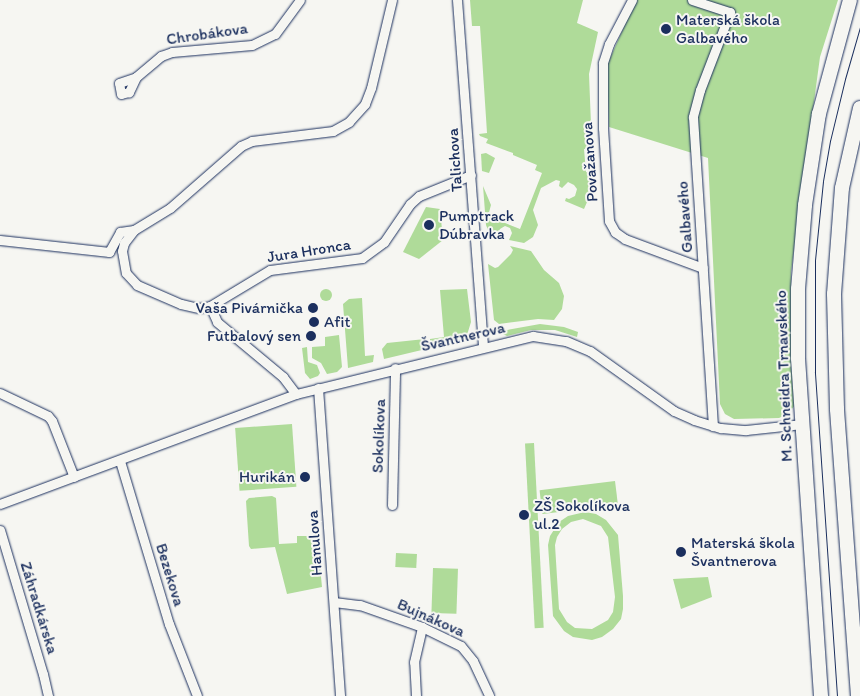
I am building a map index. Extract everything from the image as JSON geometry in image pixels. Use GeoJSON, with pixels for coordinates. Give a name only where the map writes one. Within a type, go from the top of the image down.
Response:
{"type":"FeatureCollection","features":[{"type":"Feature","properties":{"kind":"main road","name":"M. Schneidra Trnavského"},"geometry":{"type":"LineString","coordinates":[[821,696],[798,358],[798,289],[805,205],[819,114],[850,0]]}},
{"type":"Feature","properties":{"kind":"main road"},"geometry":{"type":"LineString","coordinates":[[858,696],[837,410],[834,319],[842,188],[860,108]]}},
{"type":"Feature","properties":{"kind":"street","name":"Chrobákova"},"geometry":{"type":"LineString","coordinates":[[136,77],[161,56],[172,52],[252,45],[275,34],[300,0]]}},
{"type":"Feature","properties":{"kind":"street"},"geometry":{"type":"LineString","coordinates":[[296,394],[283,377],[217,322],[210,306],[190,307],[134,282],[126,273],[122,262],[122,251],[127,238],[134,230],[170,208],[215,168],[246,144],[333,130],[349,122],[364,104],[371,88],[392,0]]}},
{"type":"Feature","properties":{"kind":"street","name":"Talichova"},"geometry":{"type":"LineString","coordinates":[[457,0],[483,347]]}},
{"type":"Feature","properties":{"kind":"street","name":"Považanova"},"geometry":{"type":"LineString","coordinates":[[632,0],[612,36],[603,62],[603,128],[610,221],[615,232],[625,239],[703,268]]}},
{"type":"Feature","properties":{"kind":"street","name":"Galbavého"},"geometry":{"type":"LineString","coordinates":[[692,0],[730,12],[700,90],[694,117],[713,426]]}},
{"type":"Feature","properties":{"kind":"street","name":"Jura Hronca"},"geometry":{"type":"LineString","coordinates":[[210,306],[270,270],[362,258],[384,242],[410,204],[419,196],[471,175]]}},
{"type":"Feature","properties":{"kind":"street"},"geometry":{"type":"LineString","coordinates":[[0,240],[110,252],[120,232],[134,230]]}},
{"type":"Feature","properties":{"kind":"street","name":"Švantnerova"},"geometry":{"type":"LineString","coordinates":[[0,504],[296,394],[533,336],[548,337],[572,343],[602,359],[674,411],[713,426],[746,430],[803,424]]}},
{"type":"Feature","properties":{"kind":"street","name":"Sokolíkova"},"geometry":{"type":"LineString","coordinates":[[392,505],[396,368]]}},
{"type":"Feature","properties":{"kind":"street","name":"Hanulova"},"geometry":{"type":"LineString","coordinates":[[318,388],[340,696]]}},
{"type":"Feature","properties":{"kind":"street"},"geometry":{"type":"LineString","coordinates":[[0,393],[48,416],[52,421],[74,477]]}},
{"type":"Feature","properties":{"kind":"street","name":"Bezekova"},"geometry":{"type":"LineString","coordinates":[[120,461],[170,624],[197,696]]}},
{"type":"Feature","properties":{"kind":"street","name":"Záhradkárska"},"geometry":{"type":"LineString","coordinates":[[0,530],[44,674],[48,696]]}},
{"type":"Feature","properties":{"kind":"street","name":"Bujnákova"},"geometry":{"type":"LineString","coordinates":[[334,602],[360,605],[422,628],[461,646],[473,660],[489,696]]}},
{"type":"Feature","properties":{"kind":"street"},"geometry":{"type":"LineString","coordinates":[[416,696],[414,662],[422,628]]}},
{"type":"Feature","properties":{"kind":"green space"},"geometry":{"type":"Polygon","coordinates":[[[470,0],[583,0],[577,23],[598,32],[589,74],[592,150],[584,149],[586,172],[593,175],[594,186],[584,209],[565,201],[566,198],[569,199],[575,196],[577,189],[568,182],[562,188],[559,186],[560,181],[556,180],[541,188],[533,210],[538,225],[533,237],[524,243],[509,240],[512,233],[510,228],[505,226],[500,229],[497,235],[488,230],[486,225],[483,186],[491,205],[488,216],[520,229],[542,173],[535,170],[537,165],[513,155],[513,153],[486,143],[488,139],[479,134],[487,133],[480,26],[472,26],[470,0]]]}},
{"type":"Feature","properties":{"kind":"green space"},"geometry":{"type":"Polygon","coordinates":[[[636,0],[838,0],[820,57],[791,272],[795,405],[788,414],[779,418],[734,419],[725,414],[720,404],[708,158],[609,127],[607,65],[636,0]]]}},
{"type":"Feature","properties":{"kind":"green space"},"geometry":{"type":"Polygon","coordinates":[[[486,153],[495,158],[489,173],[482,171],[481,154],[486,153]]]}},
{"type":"Feature","properties":{"kind":"green space","name":"Pumptrack Dúbravka"},"geometry":{"type":"Polygon","coordinates":[[[426,207],[440,209],[443,240],[419,259],[403,252],[426,207]]]}},
{"type":"Feature","properties":{"kind":"green space"},"geometry":{"type":"Polygon","coordinates":[[[510,246],[531,251],[544,270],[559,283],[564,296],[562,309],[554,320],[538,319],[499,324],[494,320],[488,264],[495,268],[498,267],[511,254],[513,250],[510,246]]]}},
{"type":"Feature","properties":{"kind":"green space"},"geometry":{"type":"Polygon","coordinates":[[[326,289],[332,295],[326,301],[320,295],[326,289]]]}},
{"type":"Feature","properties":{"kind":"green space"},"geometry":{"type":"Polygon","coordinates":[[[467,289],[471,322],[467,335],[461,341],[430,348],[430,339],[444,337],[440,290],[467,289]]]}},
{"type":"Feature","properties":{"kind":"green space"},"geometry":{"type":"Polygon","coordinates":[[[362,298],[365,356],[374,355],[373,362],[348,368],[343,304],[349,299],[362,298]]]}},
{"type":"Feature","properties":{"kind":"green space"},"geometry":{"type":"Polygon","coordinates":[[[540,324],[564,327],[578,332],[577,337],[555,330],[531,330],[507,336],[489,327],[507,330],[540,324]]]}},
{"type":"Feature","properties":{"kind":"green space"},"geometry":{"type":"Polygon","coordinates":[[[339,335],[342,367],[337,372],[327,374],[321,363],[312,358],[312,347],[325,346],[325,337],[339,335]]]}},
{"type":"Feature","properties":{"kind":"green space"},"geometry":{"type":"Polygon","coordinates":[[[425,339],[426,349],[384,359],[382,349],[387,343],[425,339]]]}},
{"type":"Feature","properties":{"kind":"green space"},"geometry":{"type":"Polygon","coordinates":[[[307,347],[308,362],[317,365],[320,373],[318,376],[310,379],[305,373],[302,348],[307,347]]]}},
{"type":"Feature","properties":{"kind":"green space"},"geometry":{"type":"Polygon","coordinates":[[[292,424],[296,487],[240,491],[235,428],[292,424]]]}},
{"type":"Feature","properties":{"kind":"green space"},"geometry":{"type":"Polygon","coordinates":[[[525,443],[534,443],[544,628],[535,628],[525,443]]]}},
{"type":"Feature","properties":{"kind":"green space"},"geometry":{"type":"Polygon","coordinates":[[[615,481],[618,505],[542,514],[540,490],[615,481]]]}},
{"type":"Feature","properties":{"kind":"green space"},"geometry":{"type":"Polygon","coordinates":[[[272,496],[276,498],[279,544],[297,543],[297,536],[317,536],[322,587],[287,594],[275,547],[251,549],[249,546],[246,501],[249,498],[272,496]]]}},
{"type":"Feature","properties":{"kind":"green space"},"geometry":{"type":"Polygon","coordinates":[[[585,512],[596,514],[606,520],[618,535],[623,596],[621,619],[613,629],[602,637],[592,640],[573,637],[564,631],[553,616],[548,545],[550,536],[559,522],[568,516],[585,512]],[[583,519],[571,522],[562,529],[557,537],[555,545],[559,609],[567,622],[575,628],[592,629],[608,620],[613,612],[615,597],[608,537],[601,526],[583,519]]]}},
{"type":"Feature","properties":{"kind":"green space"},"geometry":{"type":"Polygon","coordinates":[[[396,553],[417,554],[416,568],[395,567],[396,553]]]}},
{"type":"Feature","properties":{"kind":"green space"},"geometry":{"type":"Polygon","coordinates":[[[433,568],[458,569],[456,614],[431,613],[433,568]]]}},
{"type":"Feature","properties":{"kind":"green space"},"geometry":{"type":"Polygon","coordinates":[[[708,577],[712,597],[681,609],[673,579],[708,577]]]}},
{"type":"Feature","properties":{"kind":"tram line"},"geometry":{"type":"LineString","coordinates":[[837,696],[815,372],[815,260],[823,181],[830,141],[860,27]]}},
{"type":"Feature","properties":{"kind":"place","name":"Materská škola Galbavého"},"geometry":{"type":"Point","coordinates":[666,29]}},
{"type":"Feature","properties":{"kind":"place","name":"Pumptrack Dúbravka"},"geometry":{"type":"Point","coordinates":[429,225]}},
{"type":"Feature","properties":{"kind":"place","name":"Vaša Pivárnička"},"geometry":{"type":"Point","coordinates":[313,308]}},
{"type":"Feature","properties":{"kind":"place","name":"Afit"},"geometry":{"type":"Point","coordinates":[314,322]}},
{"type":"Feature","properties":{"kind":"place","name":"Futbalový sen"},"geometry":{"type":"Point","coordinates":[311,336]}},
{"type":"Feature","properties":{"kind":"place","name":"Hurikán"},"geometry":{"type":"Point","coordinates":[305,477]}},
{"type":"Feature","properties":{"kind":"place","name":"ZŠ Sokolíkova ul.2"},"geometry":{"type":"Point","coordinates":[524,515]}},
{"type":"Feature","properties":{"kind":"place","name":"Materská škola Švantnerova"},"geometry":{"type":"Point","coordinates":[681,552]}}]}
